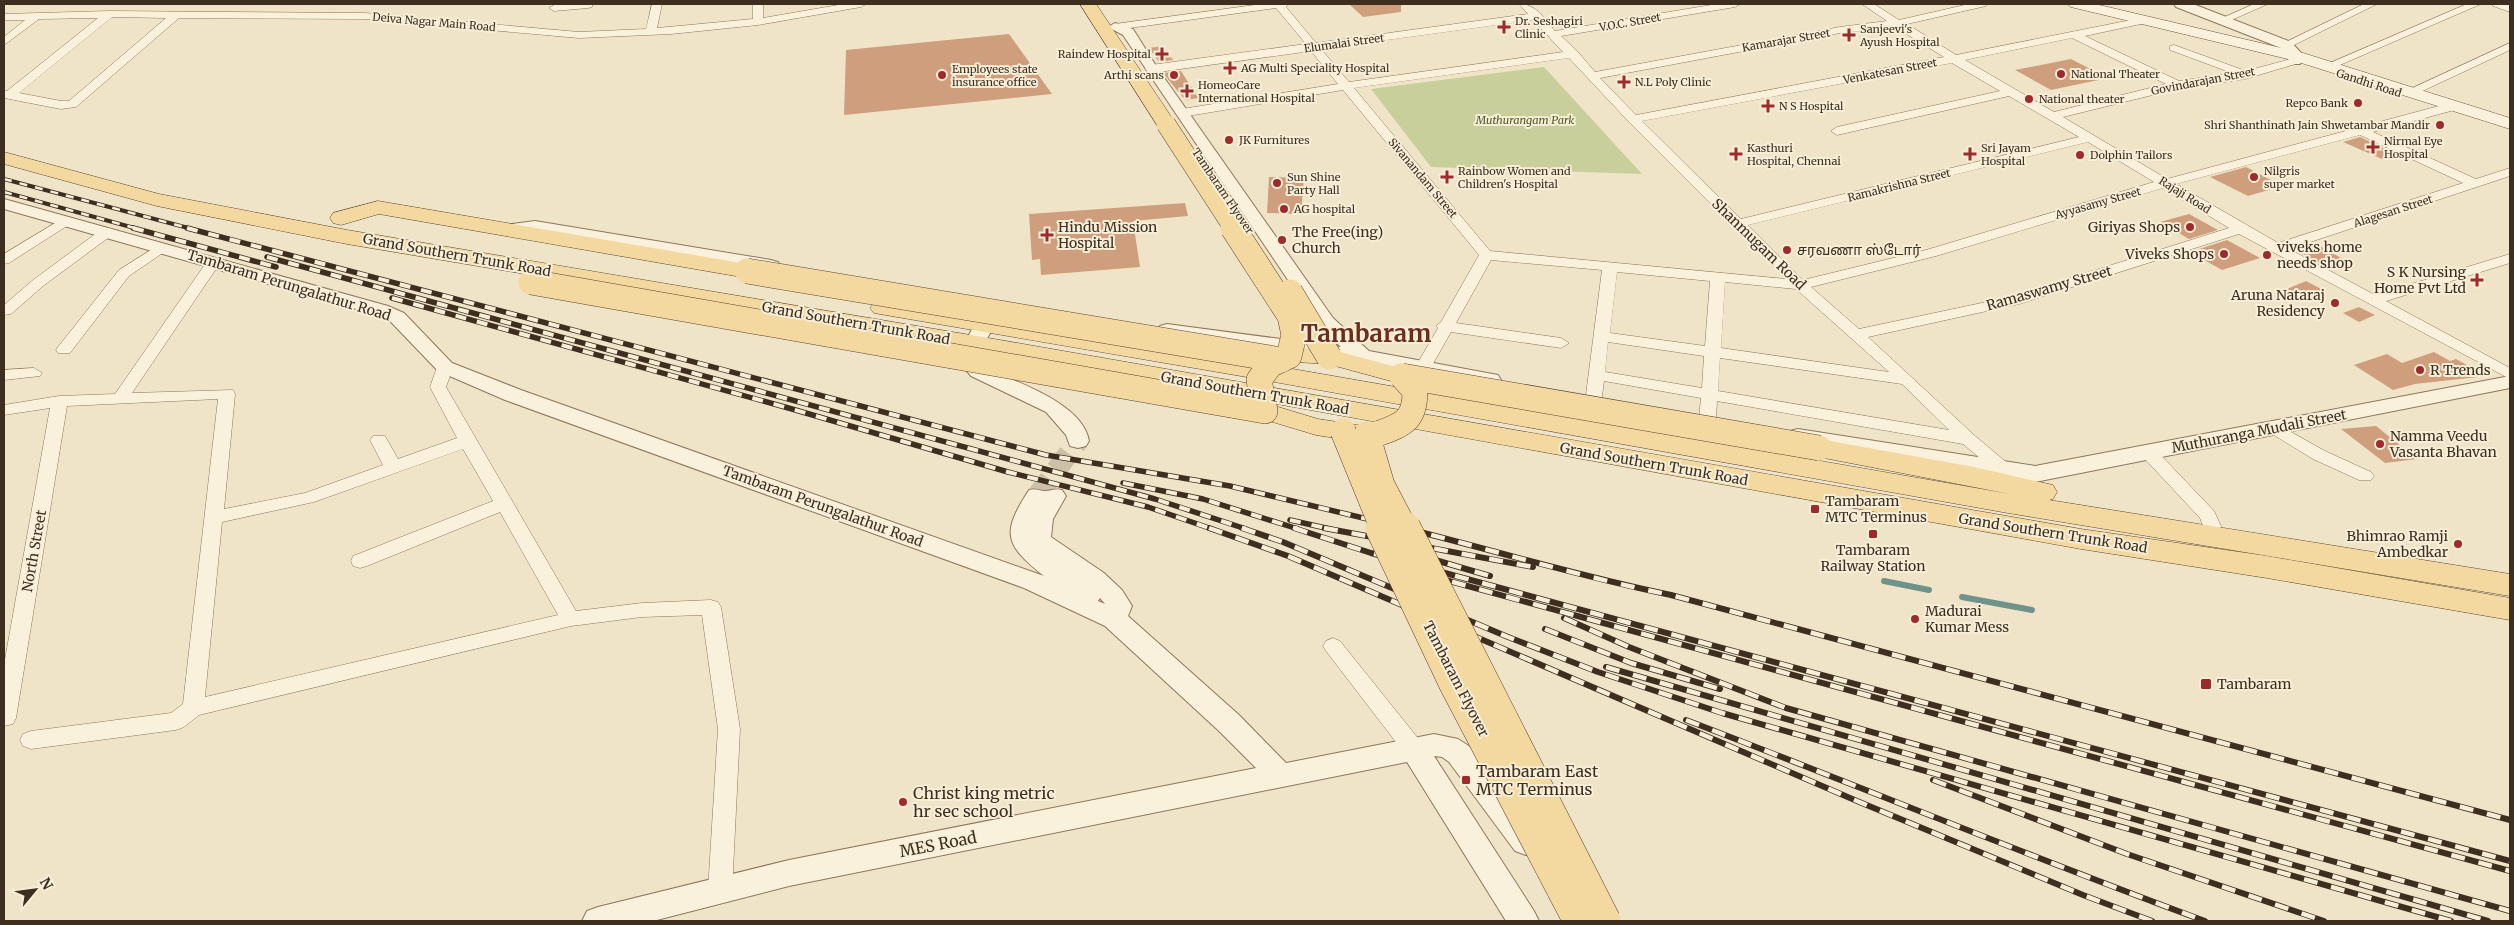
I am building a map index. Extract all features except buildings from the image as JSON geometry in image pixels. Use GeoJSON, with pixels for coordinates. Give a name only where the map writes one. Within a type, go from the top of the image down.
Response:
{"type":"FeatureCollection","features":[{"type":"Feature","properties":{"kind":"main road"},"geometry":{"type":"LineString","coordinates":[[1088,4],[1111,31]]}},
{"type":"Feature","properties":{"kind":"main road"},"geometry":{"type":"LineString","coordinates":[[1098,4],[1111,31]]}},
{"type":"Feature","properties":{"kind":"main road","name":"Gandhi Road"},"geometry":{"type":"LineString","coordinates":[[2076,4],[2293,54],[2450,107]]}},
{"type":"Feature","properties":{"kind":"main road","name":"Tambaram Flyover"},"geometry":{"type":"LineString","coordinates":[[1111,31],[1307,317],[1329,357]]}},
{"type":"Feature","properties":{"kind":"main road","name":"Tambaram Flyover"},"geometry":{"type":"LineString","coordinates":[[1111,31],[1290,316],[1294,335],[1285,358]]}},
{"type":"Feature","properties":{"kind":"main road","name":"Gandhi Road"},"geometry":{"type":"LineString","coordinates":[[2293,54],[2450,107],[2508,122]]}},
{"type":"Feature","properties":{"kind":"main road","name":"Grand Southern Trunk Road"},"geometry":{"type":"LineString","coordinates":[[4,142],[130,176],[344,227]]}},
{"type":"Feature","properties":{"kind":"main road","name":"Grand Southern Trunk Road"},"geometry":{"type":"LineString","coordinates":[[4,158],[157,200],[344,227],[979,333],[1061,337],[1706,450],[2222,534],[2510,585]]}},
{"type":"Feature","properties":{"kind":"main road"},"geometry":{"type":"LineString","coordinates":[[344,227],[378,207],[964,309],[1285,358],[1329,357],[1974,476],[2222,534]]}},
{"type":"Feature","properties":{"kind":"main road"},"geometry":{"type":"LineString","coordinates":[[344,227],[390,252],[531,282],[1264,411],[1316,427],[1364,433],[1671,485],[2047,545],[2070,547],[2081,539]]}},
{"type":"Feature","properties":{"kind":"main road"},"geometry":{"type":"LineString","coordinates":[[1061,337],[1073,314]]}},
{"type":"Feature","properties":{"kind":"main road","name":"Grand Southern Trunk Road"},"geometry":{"type":"LineString","coordinates":[[979,333],[1000,347],[2081,539],[2266,567],[2510,609]]}},
{"type":"Feature","properties":{"kind":"main road"},"geometry":{"type":"LineString","coordinates":[[1264,411],[1259,380],[1270,365],[1285,358]]}},
{"type":"Feature","properties":{"kind":"main road"},"geometry":{"type":"LineString","coordinates":[[1364,433],[1401,425],[1415,408],[1413,371]]}},
{"type":"Feature","properties":{"kind":"main road","name":"Tambaram Flyover"},"geometry":{"type":"LineString","coordinates":[[1364,433],[1368,500],[1444,657],[1580,921]]}},
{"type":"Feature","properties":{"kind":"main road","name":"Tambaram Flyover"},"geometry":{"type":"LineString","coordinates":[[1364,433],[1382,484],[1604,921]]}},
{"type":"Feature","properties":{"kind":"street"},"geometry":{"type":"LineString","coordinates":[[6,94],[61,105],[72,104],[188,4]]}},
{"type":"Feature","properties":{"kind":"street"},"geometry":{"type":"LineString","coordinates":[[554,8],[588,4],[579,35]]}},
{"type":"Feature","properties":{"kind":"street"},"geometry":{"type":"LineString","coordinates":[[651,32],[657,4]]}},
{"type":"Feature","properties":{"kind":"street"},"geometry":{"type":"LineString","coordinates":[[758,4],[758,22]]}},
{"type":"Feature","properties":{"kind":"street","name":"Deiva Nagar Main Road"},"geometry":{"type":"LineString","coordinates":[[4,17],[176,14],[381,17],[579,35],[651,32],[758,22],[820,6],[861,4]]}},
{"type":"Feature","properties":{"kind":"street"},"geometry":{"type":"LineString","coordinates":[[1111,31],[1280,4]]}},
{"type":"Feature","properties":{"kind":"street","name":"Sivanandam Street"},"geometry":{"type":"LineString","coordinates":[[1280,4],[1486,255]]}},
{"type":"Feature","properties":{"kind":"street","name":"V.O.C. Street"},"geometry":{"type":"LineString","coordinates":[[1555,34],[1735,4]]}},
{"type":"Feature","properties":{"kind":"street","name":"Rajaji Road"},"geometry":{"type":"LineString","coordinates":[[1867,4],[1954,59],[2166,183],[2240,229],[2510,374]]}},
{"type":"Feature","properties":{"kind":"street","name":"Kamarajar Street"},"geometry":{"type":"LineString","coordinates":[[1591,76],[1840,30],[1898,23],[1982,4]]}},
{"type":"Feature","properties":{"kind":"street"},"geometry":{"type":"LineString","coordinates":[[2181,4],[2223,20],[2293,54]]}},
{"type":"Feature","properties":{"kind":"street"},"geometry":{"type":"LineString","coordinates":[[2223,20],[2263,4]]}},
{"type":"Feature","properties":{"kind":"street","name":"Govindarajan Street"},"geometry":{"type":"LineString","coordinates":[[2052,116],[2176,85],[2245,74],[2293,54],[2372,4]]}},
{"type":"Feature","properties":{"kind":"street"},"geometry":{"type":"LineString","coordinates":[[2329,66],[2476,4]]}},
{"type":"Feature","properties":{"kind":"street"},"geometry":{"type":"LineString","coordinates":[[2497,4],[2510,9]]}},
{"type":"Feature","properties":{"kind":"street"},"geometry":{"type":"LineString","coordinates":[[381,17],[392,8]]}},
{"type":"Feature","properties":{"kind":"street","name":"Shanmugam Road"},"geometry":{"type":"LineString","coordinates":[[1532,8],[1574,54],[1591,76],[1737,224],[1855,336],[1907,380],[1968,439],[2006,471]]}},
{"type":"Feature","properties":{"kind":"street","name":"Elumalai Street"},"geometry":{"type":"LineString","coordinates":[[1151,69],[1314,47],[1532,8]]}},
{"type":"Feature","properties":{"kind":"street"},"geometry":{"type":"LineString","coordinates":[[6,94],[109,14]]}},
{"type":"Feature","properties":{"kind":"street"},"geometry":{"type":"LineString","coordinates":[[4,42],[38,15]]}},
{"type":"Feature","properties":{"kind":"street","name":"Venkatesan Street"},"geometry":{"type":"LineString","coordinates":[[1633,119],[1954,59],[2146,20]]}},
{"type":"Feature","properties":{"kind":"street"},"geometry":{"type":"LineString","coordinates":[[1111,31],[1128,32],[1151,69],[1326,322],[1364,357]]}},
{"type":"Feature","properties":{"kind":"street"},"geometry":{"type":"LineString","coordinates":[[2074,35],[2176,85]]}},
{"type":"Feature","properties":{"kind":"street"},"geometry":{"type":"LineString","coordinates":[[2410,92],[2510,46]]}},
{"type":"Feature","properties":{"kind":"street"},"geometry":{"type":"LineString","coordinates":[[2174,48],[2245,74]]}},
{"type":"Feature","properties":{"kind":"street"},"geometry":{"type":"LineString","coordinates":[[1182,113],[1346,86],[1574,54]]}},
{"type":"Feature","properties":{"kind":"street"},"geometry":{"type":"LineString","coordinates":[[1838,131],[2010,92]]}},
{"type":"Feature","properties":{"kind":"street","name":"Ayyasamy Street"},"geometry":{"type":"LineString","coordinates":[[1486,255],[1718,279],[1800,285],[1930,253],[2166,183],[2450,107]]}},
{"type":"Feature","properties":{"kind":"street"},"geometry":{"type":"LineString","coordinates":[[2361,131],[2476,184]]}},
{"type":"Feature","properties":{"kind":"street","name":"Ramakrishna Street"},"geometry":{"type":"LineString","coordinates":[[1737,224],[2090,138]]}},
{"type":"Feature","properties":{"kind":"street","name":"Alagesan Street"},"geometry":{"type":"LineString","coordinates":[[2275,249],[2510,172]]}},
{"type":"Feature","properties":{"kind":"street","name":"Tambaram Perungalathur Road"},"geometry":{"type":"LineString","coordinates":[[4,204],[382,310],[397,317],[445,367],[531,402],[1033,582],[1106,615],[1229,722],[1280,775]]}},
{"type":"Feature","properties":{"kind":"street"},"geometry":{"type":"LineString","coordinates":[[4,260],[65,221]]}},
{"type":"Feature","properties":{"kind":"street","name":"Muthuranga Mudali Street"},"geometry":{"type":"LineString","coordinates":[[510,229],[535,226],[903,288],[1164,329],[1364,357],[1413,371],[2006,471],[2035,474],[2510,382]]}},
{"type":"Feature","properties":{"kind":"street","name":"Ramaswamy Street"},"geometry":{"type":"LineString","coordinates":[[1855,336],[2014,301],[2240,229]]}},
{"type":"Feature","properties":{"kind":"street"},"geometry":{"type":"LineString","coordinates":[[6,311],[38,283],[107,232]]}},
{"type":"Feature","properties":{"kind":"street"},"geometry":{"type":"LineString","coordinates":[[64,350],[124,273],[162,248]]}},
{"type":"Feature","properties":{"kind":"street"},"geometry":{"type":"LineString","coordinates":[[1413,371],[1444,326],[1486,255]]}},
{"type":"Feature","properties":{"kind":"street"},"geometry":{"type":"LineString","coordinates":[[2372,301],[2510,258]]}},
{"type":"Feature","properties":{"kind":"street"},"geometry":{"type":"LineString","coordinates":[[120,398],[213,263]]}},
{"type":"Feature","properties":{"kind":"street"},"geometry":{"type":"LineString","coordinates":[[1589,429],[1610,268]]}},
{"type":"Feature","properties":{"kind":"street"},"geometry":{"type":"LineString","coordinates":[[1706,450],[1718,279]]}},
{"type":"Feature","properties":{"kind":"street"},"geometry":{"type":"LineString","coordinates":[[1444,326],[1561,343]]}},
{"type":"Feature","properties":{"kind":"street"},"geometry":{"type":"LineString","coordinates":[[979,333],[966,358],[978,372],[1054,406],[1084,442],[1084,419],[1070,404],[991,367],[1000,347]]}},
{"type":"Feature","properties":{"kind":"street"},"geometry":{"type":"LineString","coordinates":[[1601,336],[1907,380]]}},
{"type":"Feature","properties":{"kind":"street"},"geometry":{"type":"LineString","coordinates":[[445,367],[438,387],[570,619]]}},
{"type":"Feature","properties":{"kind":"street"},"geometry":{"type":"LineString","coordinates":[[4,375],[34,373]]}},
{"type":"Feature","properties":{"kind":"street"},"geometry":{"type":"LineString","coordinates":[[1595,375],[1968,439]]}},
{"type":"Feature","properties":{"kind":"street"},"geometry":{"type":"LineString","coordinates":[[4,410],[59,401],[227,394],[212,518],[193,708]]}},
{"type":"Feature","properties":{"kind":"street","name":"North Street"},"geometry":{"type":"LineString","coordinates":[[5,707],[59,401]]}},
{"type":"Feature","properties":{"kind":"street"},"geometry":{"type":"LineString","coordinates":[[2275,428],[2319,456],[2365,476]]}},
{"type":"Feature","properties":{"kind":"street"},"geometry":{"type":"LineString","coordinates":[[378,440],[392,466]]}},
{"type":"Feature","properties":{"kind":"street"},"geometry":{"type":"LineString","coordinates":[[212,518],[308,498],[392,466],[467,441]]}},
{"type":"Feature","properties":{"kind":"street"},"geometry":{"type":"LineString","coordinates":[[2149,453],[2208,515],[2222,534]]}},
{"type":"Feature","properties":{"kind":"street"},"geometry":{"type":"LineString","coordinates":[[1046,496],[1037,529],[1038,537],[1042,542],[1086,572],[1115,598],[1119,606],[1106,615]]}},
{"type":"Feature","properties":{"kind":"street"},"geometry":{"type":"LineString","coordinates":[[360,561],[503,504]]}},
{"type":"Feature","properties":{"kind":"street"},"geometry":{"type":"LineString","coordinates":[[32,740],[176,721],[193,708],[570,619],[642,610],[711,606],[729,730],[720,891]]}},
{"type":"Feature","properties":{"kind":"street"},"geometry":{"type":"LineString","coordinates":[[1333,646],[1413,748],[1523,921]]}},
{"type":"Feature","properties":{"kind":"street"},"geometry":{"type":"LineString","coordinates":[[1280,775],[1413,748],[1434,745],[1448,747],[1459,754],[1586,921]]}},
{"type":"Feature","properties":{"kind":"street","name":"MES Road"},"geometry":{"type":"LineString","coordinates":[[598,921],[789,873],[1280,775]]}},
{"type":"Feature","properties":{"kind":"green space","name":"Muthurangam Park"},"geometry":{"type":"Polygon","coordinates":[[[1544,67],[1642,174],[1431,167],[1371,89],[1544,67]]]}},
{"type":"Feature","properties":{"kind":"waterway"},"geometry":{"type":"LineString","coordinates":[[1884,581],[1929,590]]}},
{"type":"Feature","properties":{"kind":"waterway"},"geometry":{"type":"LineString","coordinates":[[1962,597],[2032,610]]}},
{"type":"Feature","properties":{"kind":"tunnel"},"geometry":{"type":"LineString","coordinates":[[1037,496],[1078,441]]}},
{"type":"Feature","properties":{"kind":"railway"},"geometry":{"type":"LineString","coordinates":[[4,179],[192,229]]}},
{"type":"Feature","properties":{"kind":"railway"},"geometry":{"type":"LineString","coordinates":[[4,192],[138,229]]}},
{"type":"Feature","properties":{"kind":"railway"},"geometry":{"type":"LineString","coordinates":[[133,228],[276,267]]}},
{"type":"Feature","properties":{"kind":"railway"},"geometry":{"type":"LineString","coordinates":[[187,228],[1046,455],[1230,486],[1409,529]]}},
{"type":"Feature","properties":{"kind":"railway"},"geometry":{"type":"LineString","coordinates":[[267,257],[1155,499],[1246,529]]}},
{"type":"Feature","properties":{"kind":"railway"},"geometry":{"type":"LineString","coordinates":[[392,298],[792,409],[1008,472],[1148,507],[1212,529]]}},
{"type":"Feature","properties":{"kind":"railway"},"geometry":{"type":"LineString","coordinates":[[1123,483],[1203,499],[1298,529]]}},
{"type":"Feature","properties":{"kind":"railway"},"geometry":{"type":"LineString","coordinates":[[1290,520],[1330,529]]}},
{"type":"Feature","properties":{"kind":"railway"},"geometry":{"type":"LineString","coordinates":[[1209,528],[1288,556],[1857,801],[2083,895],[2152,921]]}},
{"type":"Feature","properties":{"kind":"railway"},"geometry":{"type":"LineString","coordinates":[[1242,528],[1283,542],[1508,637],[1598,672],[1722,713],[2451,921]]}},
{"type":"Feature","properties":{"kind":"railway"},"geometry":{"type":"LineString","coordinates":[[1294,528],[1371,553],[2510,861]]}},
{"type":"Feature","properties":{"kind":"railway"},"geometry":{"type":"LineString","coordinates":[[1324,528],[1533,567]]}},
{"type":"Feature","properties":{"kind":"railway"},"geometry":{"type":"LineString","coordinates":[[1404,528],[1570,572],[1671,595],[2510,820]]}},
{"type":"Feature","properties":{"kind":"railway"},"geometry":{"type":"LineString","coordinates":[[1394,548],[1490,576]]}},
{"type":"Feature","properties":{"kind":"railway"},"geometry":{"type":"LineString","coordinates":[[1398,567],[2510,871]]}},
{"type":"Feature","properties":{"kind":"railway"},"geometry":{"type":"LineString","coordinates":[[1564,618],[1629,647],[1786,708],[2510,911]]}},
{"type":"Feature","properties":{"kind":"railway"},"geometry":{"type":"LineString","coordinates":[[1545,629],[1631,663],[1720,689]]}},
{"type":"Feature","properties":{"kind":"railway"},"geometry":{"type":"LineString","coordinates":[[1606,667],[2488,921]]}},
{"type":"Feature","properties":{"kind":"railway"},"geometry":{"type":"LineString","coordinates":[[1686,720],[2205,921]]}},
{"type":"Feature","properties":{"kind":"railway"},"geometry":{"type":"LineString","coordinates":[[1933,780],[2127,854],[2324,921]]}},
{"type":"Feature","properties":{"kind":"place","name":"Dr. Seshagiri Clinic"},"geometry":{"type":"Point","coordinates":[1504,27]}},
{"type":"Feature","properties":{"kind":"place","name":"Sanjeevi's Ayush Hospital"},"geometry":{"type":"Point","coordinates":[1849,35]}},
{"type":"Feature","properties":{"kind":"place","name":"Raindew Hospital"},"geometry":{"type":"Point","coordinates":[1162,54]}},
{"type":"Feature","properties":{"kind":"place","name":"AG Multi Speciality Hospital"},"geometry":{"type":"Point","coordinates":[1230,68]}},
{"type":"Feature","properties":{"kind":"place","name":"National Theater"},"geometry":{"type":"Point","coordinates":[2061,74]}},
{"type":"Feature","properties":{"kind":"place","name":"Employees state insurance office"},"geometry":{"type":"Point","coordinates":[942,75]}},
{"type":"Feature","properties":{"kind":"place","name":"Arthi scans"},"geometry":{"type":"Point","coordinates":[1174,75]}},
{"type":"Feature","properties":{"kind":"place","name":"N.L Poly Clinic"},"geometry":{"type":"Point","coordinates":[1624,82]}},
{"type":"Feature","properties":{"kind":"place","name":"HomeoCare International Hospital"},"geometry":{"type":"Point","coordinates":[1187,91]}},
{"type":"Feature","properties":{"kind":"place","name":"National theater"},"geometry":{"type":"Point","coordinates":[2029,99]}},
{"type":"Feature","properties":{"kind":"place","name":"Repco Bank"},"geometry":{"type":"Point","coordinates":[2358,103]}},
{"type":"Feature","properties":{"kind":"place","name":"N S Hospital"},"geometry":{"type":"Point","coordinates":[1768,106]}},
{"type":"Feature","properties":{"kind":"place","name":"Shri Shanthinath Jain Shwetambar Mandir"},"geometry":{"type":"Point","coordinates":[2440,125]}},
{"type":"Feature","properties":{"kind":"place","name":"JK Furnitures"},"geometry":{"type":"Point","coordinates":[1229,140]}},
{"type":"Feature","properties":{"kind":"place","name":"Nirmal Eye Hospital"},"geometry":{"type":"Point","coordinates":[2373,147]}},
{"type":"Feature","properties":{"kind":"place","name":"Kasthuri Hospital, Chennai"},"geometry":{"type":"Point","coordinates":[1736,154]}},
{"type":"Feature","properties":{"kind":"place","name":"Sri Jayam Hospital"},"geometry":{"type":"Point","coordinates":[1970,154]}},
{"type":"Feature","properties":{"kind":"place","name":"Dolphin Tailors"},"geometry":{"type":"Point","coordinates":[2080,155]}},
{"type":"Feature","properties":{"kind":"place","name":"Rainbow Women and Children's Hospital"},"geometry":{"type":"Point","coordinates":[1447,177]}},
{"type":"Feature","properties":{"kind":"place","name":"Nilgris super market"},"geometry":{"type":"Point","coordinates":[2254,177]}},
{"type":"Feature","properties":{"kind":"place","name":"Sun Shine Party Hall"},"geometry":{"type":"Point","coordinates":[1277,183]}},
{"type":"Feature","properties":{"kind":"place","name":"AG hospital"},"geometry":{"type":"Point","coordinates":[1284,209]}},
{"type":"Feature","properties":{"kind":"place","name":"Giriyas Shops"},"geometry":{"type":"Point","coordinates":[2190,227]}},
{"type":"Feature","properties":{"kind":"place","name":"Hindu Mission Hospital"},"geometry":{"type":"Point","coordinates":[1047,235]}},
{"type":"Feature","properties":{"kind":"place","name":"The Free(ing) Church"},"geometry":{"type":"Point","coordinates":[1282,240]}},
{"type":"Feature","properties":{"kind":"place","name":"சரவணா ஸ்டோர்"},"geometry":{"type":"Point","coordinates":[1787,250]}},
{"type":"Feature","properties":{"kind":"place","name":"Viveks Shops"},"geometry":{"type":"Point","coordinates":[2224,254]}},
{"type":"Feature","properties":{"kind":"place","name":"viveks home needs shop"},"geometry":{"type":"Point","coordinates":[2267,255]}},
{"type":"Feature","properties":{"kind":"place","name":"S K Nursing Home Pvt Ltd"},"geometry":{"type":"Point","coordinates":[2477,280]}},
{"type":"Feature","properties":{"kind":"place","name":"Aruna Nataraj Residency"},"geometry":{"type":"Point","coordinates":[2335,303]}},
{"type":"Feature","properties":{"kind":"place","name":"R Trends"},"geometry":{"type":"Point","coordinates":[2420,370]}},
{"type":"Feature","properties":{"kind":"place","name":"Namma Veedu Vasanta Bhavan"},"geometry":{"type":"Point","coordinates":[2380,444]}},
{"type":"Feature","properties":{"kind":"place","name":"Tambaram MTC Terminus"},"geometry":{"type":"Point","coordinates":[1815,509]}},
{"type":"Feature","properties":{"kind":"place","name":"Tambaram Railway Station"},"geometry":{"type":"Point","coordinates":[1873,534]}},
{"type":"Feature","properties":{"kind":"place","name":"Bhimrao Ramji Ambedkar"},"geometry":{"type":"Point","coordinates":[2458,544]}},
{"type":"Feature","properties":{"kind":"place","name":"Madurai Kumar Mess"},"geometry":{"type":"Point","coordinates":[1915,619]}},
{"type":"Feature","properties":{"kind":"place","name":"Tambaram"},"geometry":{"type":"Point","coordinates":[2206,684]}},
{"type":"Feature","properties":{"kind":"place","name":"Tambaram East MTC Terminus"},"geometry":{"type":"Point","coordinates":[1466,780]}},
{"type":"Feature","properties":{"kind":"place","name":"Christ king metric hr sec school"},"geometry":{"type":"Point","coordinates":[903,802]}},
{"type":"Feature","properties":{"kind":"district","name":"Tambaram"},"geometry":{"type":"Point","coordinates":[1366,333]}}]}
